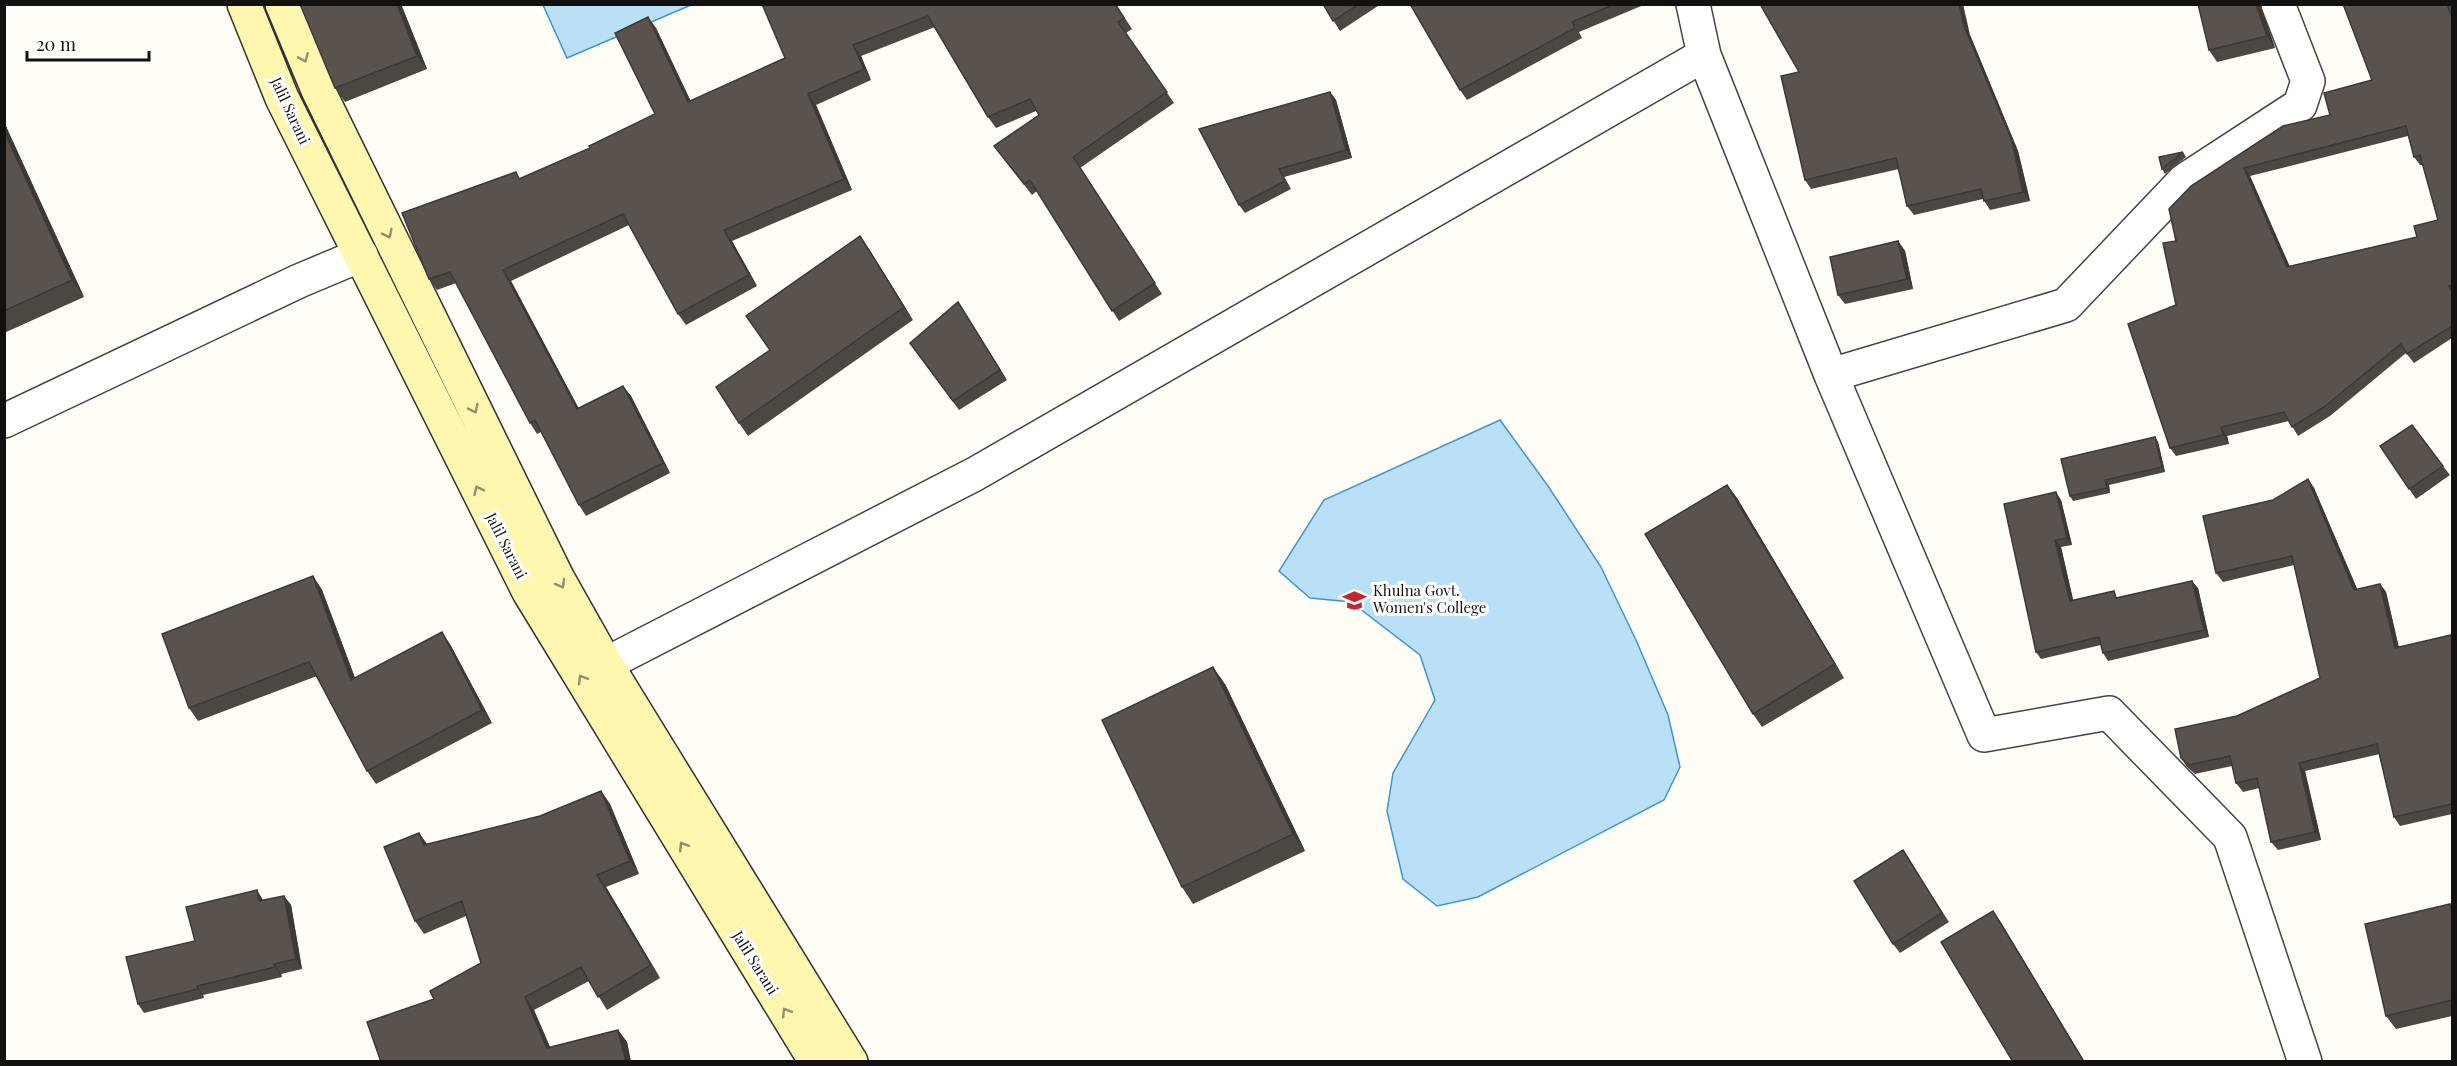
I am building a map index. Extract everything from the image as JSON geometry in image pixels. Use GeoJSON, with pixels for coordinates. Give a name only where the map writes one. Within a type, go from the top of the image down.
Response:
{"type":"FeatureCollection","features":[{"type":"Feature","properties":{"kind":"main road","name":"Jalil Sarani"},"geometry":{"type":"LineString","coordinates":[[243,4],[282,98],[529,592],[816,1062]]}},
{"type":"Feature","properties":{"kind":"main road","name":"Jalil Sarani"},"geometry":{"type":"LineString","coordinates":[[282,4],[318,90],[557,578],[606,664],[851,1062]]}},
{"type":"Feature","properties":{"kind":"street"},"geometry":{"type":"LineString","coordinates":[[1693,4],[1704,55],[1831,375],[1984,735],[2109,713],[2230,837],[2305,1062]]}},
{"type":"Feature","properties":{"kind":"street"},"geometry":{"type":"LineString","coordinates":[[1831,375],[2066,305],[2185,180],[2300,105],[2308,81],[2278,4]]}},
{"type":"Feature","properties":{"kind":"street"},"geometry":{"type":"LineString","coordinates":[[606,664],[975,474],[1704,55]]}},
{"type":"Feature","properties":{"kind":"street"},"geometry":{"type":"LineString","coordinates":[[4,421],[299,281],[361,255]]}},
{"type":"Feature","properties":{"kind":"water"},"geometry":{"type":"Polygon","coordinates":[[[543,5],[691,5],[567,58],[543,5]]]}},
{"type":"Feature","properties":{"kind":"water"},"geometry":{"type":"Polygon","coordinates":[[[1500,420],[1548,486],[1601,567],[1668,715],[1680,767],[1664,800],[1478,897],[1437,906],[1403,879],[1387,811],[1393,773],[1435,700],[1420,655],[1351,602],[1310,598],[1279,571],[1324,500],[1500,420]]]}},
{"type":"Feature","properties":{"kind":"building"},"geometry":{"type":"Polygon","coordinates":[[[300,4],[397,4],[417,56],[335,88],[300,4]]]}},
{"type":"Feature","properties":{"kind":"building"},"geometry":{"type":"Polygon","coordinates":[[[762,4],[1115,4],[1124,18],[1118,22],[1167,92],[1073,157],[1155,283],[1112,311],[1030,180],[1024,184],[994,146],[1039,115],[1030,99],[988,117],[928,16],[853,45],[864,69],[808,94],[844,179],[724,230],[749,275],[678,314],[623,214],[503,270],[577,409],[623,386],[663,463],[579,505],[535,420],[530,423],[450,272],[429,279],[402,213],[516,172],[519,179],[590,148],[589,146],[655,114],[615,33],[648,17],[688,102],[785,58],[762,4]]]}},
{"type":"Feature","properties":{"kind":"building"},"geometry":{"type":"Polygon","coordinates":[[[1323,4],[1359,4],[1333,21],[1323,4]]]}},
{"type":"Feature","properties":{"kind":"building"},"geometry":{"type":"Polygon","coordinates":[[[1410,4],[1615,4],[1572,22],[1575,28],[1460,90],[1410,4]]]}},
{"type":"Feature","properties":{"kind":"building"},"geometry":{"type":"Polygon","coordinates":[[[1760,4],[1959,4],[1964,26],[2012,141],[2023,192],[1984,201],[1981,189],[1907,206],[1896,158],[1805,180],[1781,76],[1799,72],[1760,4]]]}},
{"type":"Feature","properties":{"kind":"building"},"geometry":{"type":"Polygon","coordinates":[[[2198,4],[2256,4],[2267,36],[2209,50],[2198,4]]]}},
{"type":"Feature","properties":{"kind":"building"},"geometry":{"type":"Polygon","coordinates":[[[2343,4],[2452,4],[2448,7],[2452,18],[2452,285],[2449,286],[2452,291],[2452,326],[2407,354],[2401,344],[2324,407],[2292,427],[2284,412],[2221,427],[2223,435],[2170,448],[2128,324],[2176,305],[2163,243],[2176,241],[2169,209],[2191,186],[2283,126],[2330,115],[2324,93],[2372,80],[2343,4]],[[2406,126],[2244,168],[2287,267],[2417,237],[2414,226],[2438,220],[2420,155],[2414,157],[2406,126]]]}},
{"type":"Feature","properties":{"kind":"building"},"geometry":{"type":"Polygon","coordinates":[[[1330,92],[1346,150],[1279,169],[1285,181],[1239,205],[1199,129],[1330,92]]]}},
{"type":"Feature","properties":{"kind":"building"},"geometry":{"type":"Polygon","coordinates":[[[4,131],[72,280],[4,311],[4,131]]]}},
{"type":"Feature","properties":{"kind":"building"},"geometry":{"type":"Polygon","coordinates":[[[2183,152],[2162,169],[2159,157],[2183,152]]]}},
{"type":"Feature","properties":{"kind":"building"},"geometry":{"type":"Polygon","coordinates":[[[860,236],[904,307],[739,423],[716,387],[770,350],[746,316],[860,236]]]}},
{"type":"Feature","properties":{"kind":"building"},"geometry":{"type":"Polygon","coordinates":[[[1898,241],[1907,279],[1838,295],[1830,257],[1898,241]]]}},
{"type":"Feature","properties":{"kind":"building"},"geometry":{"type":"Polygon","coordinates":[[[958,302],[1000,370],[953,401],[910,343],[958,302]]]}},
{"type":"Feature","properties":{"kind":"building"},"geometry":{"type":"Polygon","coordinates":[[[2412,425],[2443,466],[2409,489],[2380,446],[2412,425]]]}},
{"type":"Feature","properties":{"kind":"building"},"geometry":{"type":"Polygon","coordinates":[[[2155,437],[2162,467],[2105,480],[2107,488],[2070,496],[2061,459],[2155,437]]]}},
{"type":"Feature","properties":{"kind":"building"},"geometry":{"type":"Polygon","coordinates":[[[2308,479],[2354,590],[2380,584],[2395,648],[2451,635],[2452,804],[2394,817],[2377,744],[2299,763],[2315,832],[2271,842],[2257,778],[2236,783],[2230,756],[2189,765],[2181,758],[2175,729],[2237,716],[2320,678],[2292,556],[2216,573],[2203,516],[2273,500],[2308,479]]]}},
{"type":"Feature","properties":{"kind":"building"},"geometry":{"type":"Polygon","coordinates":[[[1727,485],[1835,664],[1753,714],[1645,534],[1727,485]]]}},
{"type":"Feature","properties":{"kind":"building"},"geometry":{"type":"Polygon","coordinates":[[[2056,492],[2067,538],[2055,540],[2070,601],[2114,591],[2116,598],[2192,581],[2204,630],[2103,653],[2099,637],[2036,652],[2004,504],[2056,492]]]}},
{"type":"Feature","properties":{"kind":"building"},"geometry":{"type":"Polygon","coordinates":[[[313,576],[351,680],[442,632],[482,710],[367,771],[309,662],[189,708],[162,634],[313,576]]]}},
{"type":"Feature","properties":{"kind":"building"},"geometry":{"type":"Polygon","coordinates":[[[1213,667],[1293,834],[1182,887],[1102,720],[1213,667]]]}},
{"type":"Feature","properties":{"kind":"building"},"geometry":{"type":"Polygon","coordinates":[[[601,791],[630,861],[597,875],[651,965],[598,997],[581,967],[525,997],[547,1048],[618,1030],[626,1062],[381,1062],[367,1022],[434,999],[430,991],[481,963],[462,901],[415,921],[384,847],[419,833],[424,845],[540,816],[601,791]]]}},
{"type":"Feature","properties":{"kind":"building"},"geometry":{"type":"Polygon","coordinates":[[[1903,850],[1942,913],[1893,944],[1854,881],[1903,850]]]}},
{"type":"Feature","properties":{"kind":"building"},"geometry":{"type":"Polygon","coordinates":[[[257,890],[259,901],[284,896],[296,959],[274,964],[275,967],[197,986],[198,989],[138,1004],[126,957],[195,941],[186,907],[257,890]]]}},
{"type":"Feature","properties":{"kind":"building"},"geometry":{"type":"Polygon","coordinates":[[[2450,904],[2452,1000],[2386,1016],[2365,924],[2450,904]]]}},
{"type":"Feature","properties":{"kind":"building"},"geometry":{"type":"Polygon","coordinates":[[[1993,911],[2084,1062],[2013,1062],[1941,942],[1993,911]]]}},
{"type":"Feature","properties":{"kind":"place","name":"Khulna Govt. Women's College"},"geometry":{"type":"Point","coordinates":[1355,600]}}]}
